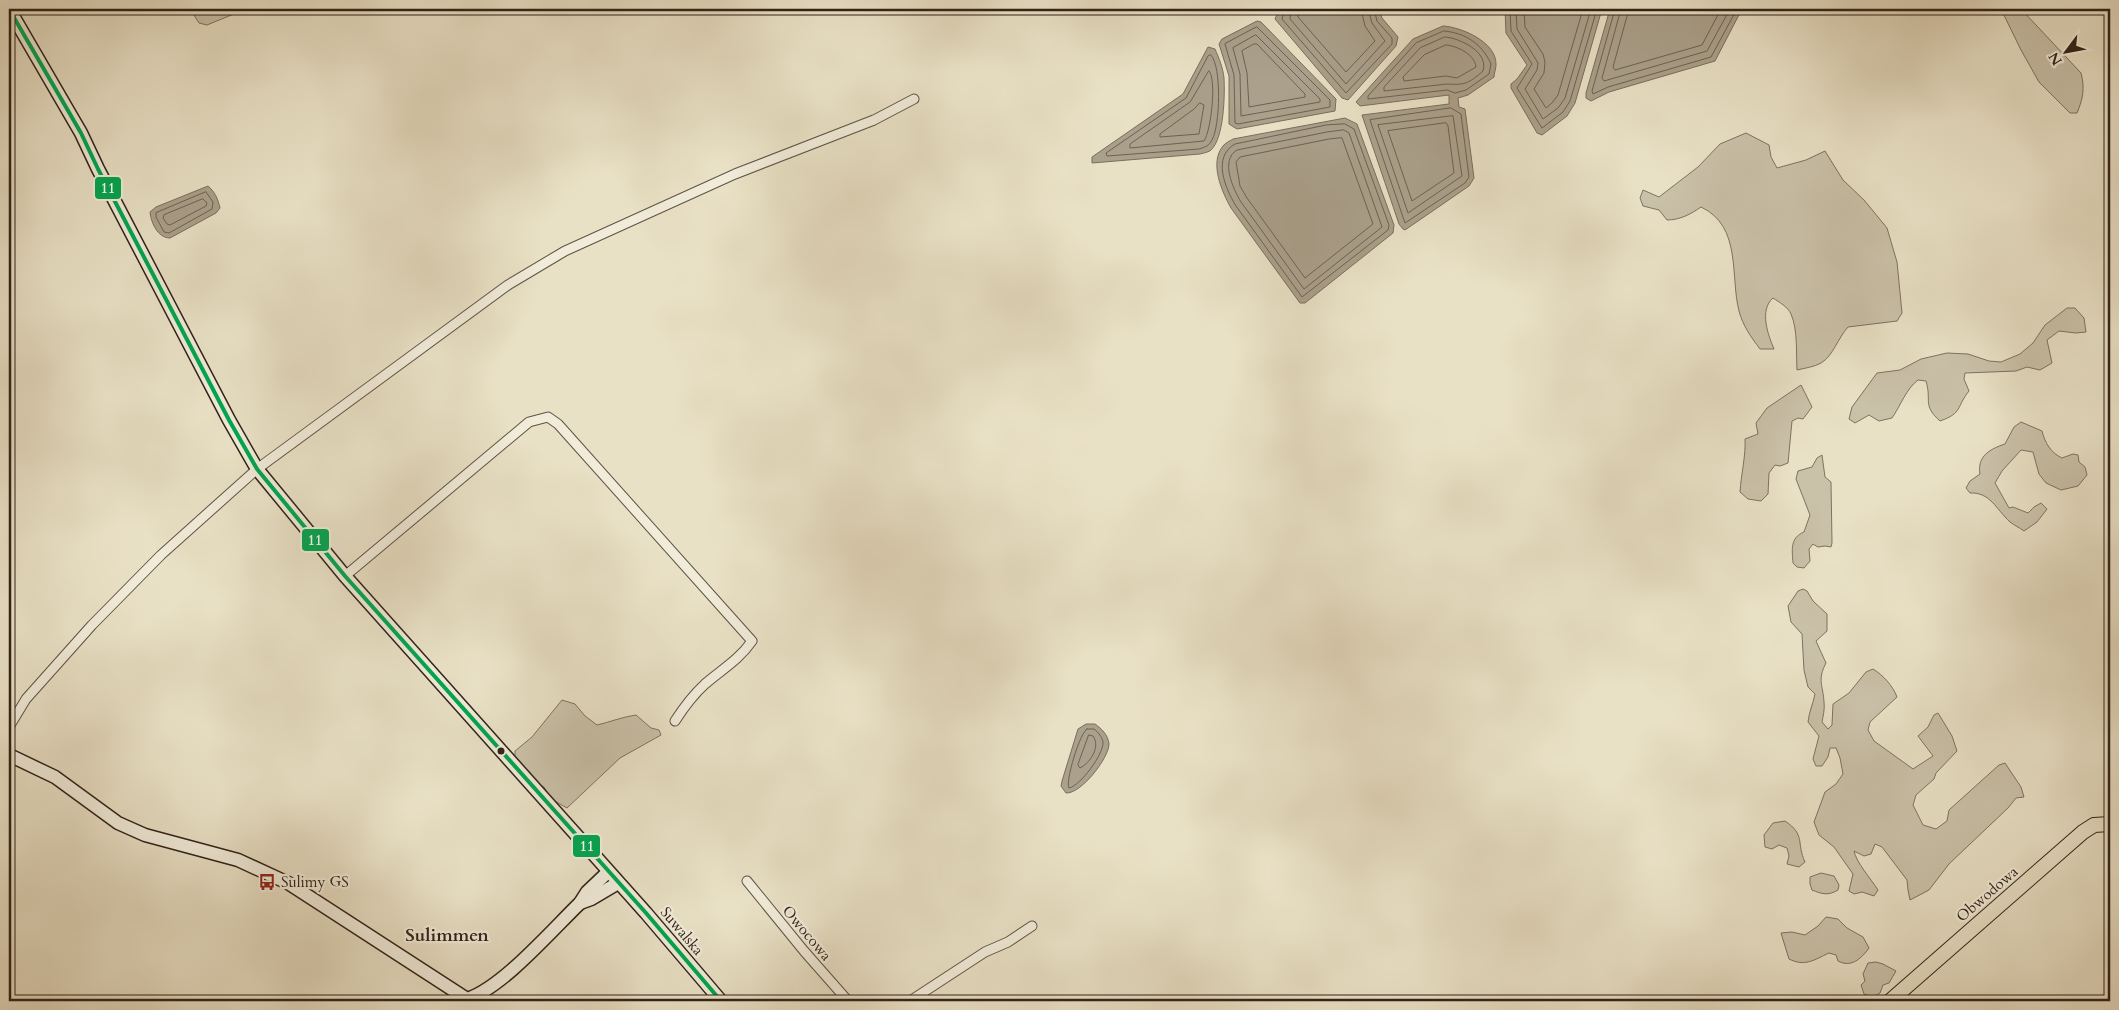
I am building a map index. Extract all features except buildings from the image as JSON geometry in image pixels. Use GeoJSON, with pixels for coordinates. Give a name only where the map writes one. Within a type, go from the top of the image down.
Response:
{"type":"FeatureCollection","features":[{"type":"Feature","properties":{"kind":"main road","name":"Obwodowa"},"geometry":{"type":"LineString","coordinates":[[1890,1001],[2083,832],[2094,825],[2110,824]]}},
{"type":"Feature","properties":{"kind":"street","name":"Suwalska"},"geometry":{"type":"LineString","coordinates":[[9,9],[81,133],[221,405],[257,469],[345,576],[721,1001]]}},
{"type":"Feature","properties":{"kind":"street"},"geometry":{"type":"LineString","coordinates":[[9,727],[26,699],[92,625],[162,555],[257,469],[508,285],[564,251],[735,174],[874,120],[914,99]]}},
{"type":"Feature","properties":{"kind":"street"},"geometry":{"type":"LineString","coordinates":[[345,576],[529,422],[548,417],[558,424],[752,641],[743,654],[706,684],[685,705],[675,721]]}},
{"type":"Feature","properties":{"kind":"street"},"geometry":{"type":"LineString","coordinates":[[9,756],[55,777],[118,823],[145,835],[238,860],[280,879],[467,1000],[480,995],[493,986],[580,903],[608,872]]}},
{"type":"Feature","properties":{"kind":"street","name":"Owocowa"},"geometry":{"type":"LineString","coordinates":[[747,881],[804,952],[848,1001]]}},
{"type":"Feature","properties":{"kind":"street"},"geometry":{"type":"LineString","coordinates":[[580,903],[592,899],[618,883]]}},
{"type":"Feature","properties":{"kind":"street"},"geometry":{"type":"LineString","coordinates":[[910,1001],[985,952],[1008,942],[1032,926]]}},
{"type":"Feature","properties":{"kind":"shaded area"},"geometry":{"type":"Polygon","coordinates":[[[190,9],[246,9],[207,25],[199,23],[190,9]]]}},
{"type":"Feature","properties":{"kind":"shaded area"},"geometry":{"type":"Polygon","coordinates":[[[2001,9],[2021,9],[2081,73],[2083,93],[2077,113],[2070,113],[2039,82],[2001,9]]]}},
{"type":"Feature","properties":{"kind":"shaded area"},"geometry":{"type":"Polygon","coordinates":[[[1746,133],[1769,145],[1771,157],[1777,168],[1806,160],[1825,151],[1843,180],[1864,200],[1887,228],[1897,262],[1902,313],[1897,321],[1848,327],[1825,360],[1797,370],[1796,334],[1793,320],[1788,309],[1783,305],[1773,298],[1766,309],[1767,330],[1774,349],[1760,349],[1750,336],[1739,311],[1729,239],[1723,226],[1714,215],[1701,207],[1685,216],[1667,220],[1659,210],[1643,206],[1640,198],[1643,190],[1659,197],[1698,167],[1720,144],[1746,133]]]}},
{"type":"Feature","properties":{"kind":"shaded area"},"geometry":{"type":"Polygon","coordinates":[[[2067,308],[2075,308],[2084,318],[2086,332],[2059,331],[2047,340],[2052,363],[2040,370],[2027,367],[2016,371],[1965,373],[1964,379],[1969,391],[1956,412],[1947,418],[1940,421],[1934,416],[1929,407],[1926,381],[1918,380],[1907,393],[1892,418],[1879,421],[1869,415],[1855,423],[1849,419],[1852,407],[1877,373],[1900,370],[1921,359],[1947,353],[1968,354],[1989,361],[2001,362],[2020,354],[2033,343],[2045,325],[2067,308]]]}},
{"type":"Feature","properties":{"kind":"shaded area"},"geometry":{"type":"Polygon","coordinates":[[[1801,385],[1812,407],[1803,419],[1798,418],[1792,421],[1788,463],[1780,466],[1775,465],[1769,473],[1768,494],[1761,501],[1748,499],[1740,492],[1745,439],[1758,434],[1756,423],[1767,408],[1801,385]]]}},
{"type":"Feature","properties":{"kind":"shaded area"},"geometry":{"type":"Polygon","coordinates":[[[2021,422],[2042,431],[2049,447],[2058,456],[2062,458],[2073,454],[2078,455],[2079,462],[2085,467],[2087,475],[2078,486],[2061,490],[2046,483],[2039,474],[2033,452],[2021,450],[2002,471],[1995,483],[2009,508],[2013,507],[2028,513],[2041,503],[2047,509],[2037,522],[2024,531],[2010,522],[1988,498],[1977,493],[1970,493],[1966,488],[1970,481],[1980,474],[1981,462],[1986,454],[1994,448],[2005,444],[2014,427],[2021,422]]]}},
{"type":"Feature","properties":{"kind":"shaded area"},"geometry":{"type":"Polygon","coordinates":[[[1822,455],[1825,477],[1831,482],[1832,543],[1831,547],[1818,547],[1813,544],[1809,549],[1810,561],[1804,568],[1797,567],[1793,563],[1793,544],[1796,537],[1804,532],[1810,515],[1796,479],[1798,471],[1812,467],[1817,458],[1822,455]]]}},
{"type":"Feature","properties":{"kind":"shaded area"},"geometry":{"type":"Polygon","coordinates":[[[1803,589],[1807,591],[1813,601],[1827,614],[1827,631],[1816,641],[1826,663],[1821,678],[1824,705],[1822,722],[1828,729],[1832,725],[1833,704],[1849,693],[1866,672],[1873,669],[1887,681],[1897,697],[1870,722],[1868,730],[1874,741],[1913,769],[1933,756],[1918,736],[1928,727],[1934,715],[1938,713],[1952,736],[1957,751],[1936,773],[1934,779],[1916,795],[1913,805],[1923,825],[1936,829],[1947,821],[1949,810],[1999,765],[2005,763],[2021,787],[2024,797],[2016,798],[2008,808],[1949,864],[1929,890],[1910,900],[1907,880],[1882,847],[1875,844],[1871,854],[1864,856],[1854,851],[1878,890],[1874,896],[1862,892],[1854,894],[1849,891],[1853,874],[1834,847],[1819,835],[1814,822],[1825,792],[1836,784],[1843,774],[1836,748],[1830,748],[1828,757],[1822,766],[1816,766],[1813,759],[1819,736],[1808,722],[1815,694],[1808,687],[1804,670],[1802,634],[1791,622],[1788,606],[1798,591],[1803,589]]]}},
{"type":"Feature","properties":{"kind":"shaded area"},"geometry":{"type":"Polygon","coordinates":[[[562,700],[575,704],[585,716],[597,725],[636,715],[651,728],[659,730],[661,735],[620,758],[567,808],[551,799],[544,787],[536,783],[515,759],[515,751],[532,737],[562,700]]]}},
{"type":"Feature","properties":{"kind":"shaded area"},"geometry":{"type":"Polygon","coordinates":[[[1785,821],[1792,826],[1798,835],[1805,862],[1799,867],[1787,864],[1789,856],[1787,848],[1779,845],[1772,849],[1765,847],[1764,835],[1773,823],[1785,821]]]}},
{"type":"Feature","properties":{"kind":"shaded area"},"geometry":{"type":"Polygon","coordinates":[[[1821,873],[1834,876],[1839,885],[1838,890],[1825,894],[1812,890],[1810,877],[1821,873]]]}},
{"type":"Feature","properties":{"kind":"shaded area"},"geometry":{"type":"Polygon","coordinates":[[[1826,917],[1838,919],[1847,928],[1863,937],[1869,948],[1866,952],[1859,959],[1851,963],[1838,961],[1836,955],[1829,953],[1805,962],[1789,959],[1781,933],[1792,932],[1805,935],[1818,926],[1826,917]]]}},
{"type":"Feature","properties":{"kind":"shaded area"},"geometry":{"type":"Polygon","coordinates":[[[1876,962],[1896,971],[1889,983],[1883,985],[1880,993],[1873,997],[1864,994],[1861,985],[1865,981],[1863,974],[1868,963],[1876,962]]]}},
{"type":"Feature","properties":{"kind":"water"},"geometry":{"type":"Polygon","coordinates":[[[1282,9],[1379,9],[1382,18],[1398,37],[1396,46],[1348,100],[1342,98],[1275,19],[1278,12],[1282,9]]]}},
{"type":"Feature","properties":{"kind":"water"},"geometry":{"type":"Polygon","coordinates":[[[1505,9],[1602,9],[1575,103],[1567,116],[1542,135],[1537,133],[1511,88],[1511,84],[1527,65],[1506,33],[1505,9]]]}},
{"type":"Feature","properties":{"kind":"water"},"geometry":{"type":"Polygon","coordinates":[[[1610,9],[1742,9],[1715,61],[1609,92],[1591,101],[1586,98],[1586,93],[1610,9]]]}},
{"type":"Feature","properties":{"kind":"water"},"geometry":{"type":"Polygon","coordinates":[[[1257,21],[1261,22],[1336,99],[1335,111],[1237,129],[1229,124],[1229,76],[1219,44],[1222,39],[1257,21]]]}},
{"type":"Feature","properties":{"kind":"water"},"geometry":{"type":"Polygon","coordinates":[[[1443,26],[1459,29],[1477,37],[1491,49],[1495,57],[1496,68],[1494,77],[1468,95],[1458,98],[1459,107],[1465,109],[1474,178],[1469,186],[1405,230],[1399,224],[1362,115],[1449,104],[1449,95],[1360,106],[1356,102],[1413,39],[1443,26]]]}},
{"type":"Feature","properties":{"kind":"water"},"geometry":{"type":"Polygon","coordinates":[[[1208,47],[1215,49],[1221,63],[1224,78],[1224,105],[1221,126],[1219,136],[1211,150],[1200,154],[1092,163],[1092,157],[1183,94],[1208,47]]]}},
{"type":"Feature","properties":{"kind":"water"},"geometry":{"type":"Polygon","coordinates":[[[1345,118],[1357,124],[1394,225],[1393,233],[1305,303],[1300,303],[1231,208],[1218,177],[1217,161],[1224,145],[1233,139],[1345,118]]]}},
{"type":"Feature","properties":{"kind":"water"},"geometry":{"type":"Polygon","coordinates":[[[208,186],[214,193],[220,208],[216,213],[170,238],[159,233],[152,221],[150,212],[156,207],[208,186]]]}},
{"type":"Feature","properties":{"kind":"water"},"geometry":{"type":"Polygon","coordinates":[[[1086,724],[1095,724],[1104,732],[1109,744],[1108,750],[1099,766],[1086,782],[1072,792],[1066,793],[1061,786],[1062,781],[1078,729],[1086,724]]]}},
{"type":"Feature","properties":{"kind":"transit line","name":"11"},"geometry":{"type":"LineString","coordinates":[[9,9],[81,133],[229,420],[257,469],[345,576],[646,913],[721,1001]]}},
{"type":"Feature","properties":{"kind":"place","name":"Sulimy GS"},"geometry":{"type":"Point","coordinates":[267,882]}},
{"type":"Feature","properties":{"kind":"district","name":"Sulimmen"},"geometry":{"type":"Point","coordinates":[447,935]}}]}
